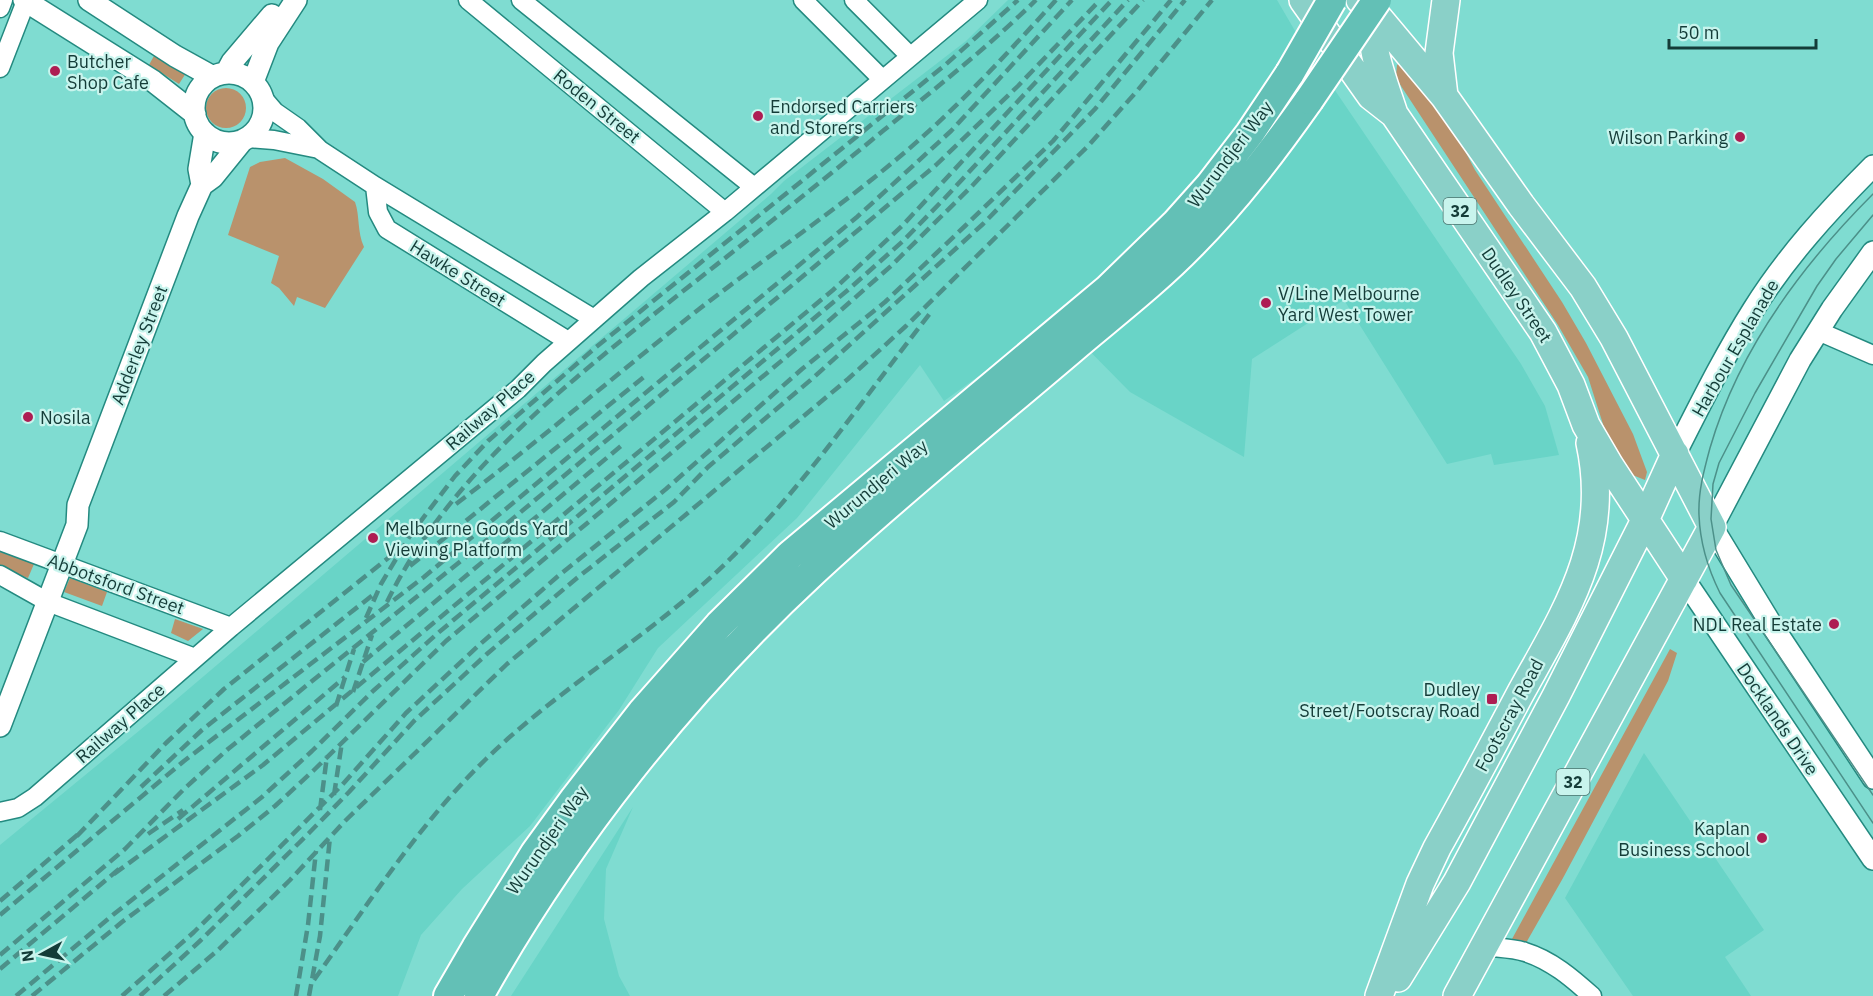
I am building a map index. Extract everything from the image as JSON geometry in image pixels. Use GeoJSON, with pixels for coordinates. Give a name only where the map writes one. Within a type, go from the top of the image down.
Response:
{"type":"FeatureCollection","features":[{"type":"Feature","properties":{"kind":"highway","name":"Wurundjeri Way"},"geometry":{"type":"LineString","coordinates":[[448,996],[535,853],[575,798],[650,703],[719,625],[790,555],[1108,289],[1176,223],[1210,185],[1250,133],[1290,73],[1332,0]]}},
{"type":"Feature","properties":{"kind":"highway","name":"Wurundjeri Way"},"geometry":{"type":"LineString","coordinates":[[479,996],[558,867],[683,706],[750,633],[814,571],[955,448],[1138,294],[1192,245],[1270,155],[1375,2]]}},
{"type":"Feature","properties":{"kind":"main road","name":"Dudley Street"},"geometry":{"type":"LineString","coordinates":[[1303,0],[1371,96],[1394,114],[1543,332],[1571,385],[1586,425],[1684,579]]}},
{"type":"Feature","properties":{"kind":"main road"},"geometry":{"type":"LineString","coordinates":[[1309,0],[1346,10],[1375,2]]}},
{"type":"Feature","properties":{"kind":"main road"},"geometry":{"type":"LineString","coordinates":[[1444,96],[1439,53],[1446,0]]}},
{"type":"Feature","properties":{"kind":"main road"},"geometry":{"type":"LineString","coordinates":[[1375,2],[1372,33],[1379,69],[1394,114]]}},
{"type":"Feature","properties":{"kind":"main road"},"geometry":{"type":"LineString","coordinates":[[1375,2],[1594,304],[1712,527]]}},
{"type":"Feature","properties":{"kind":"main road","name":"Footscray Road"},"geometry":{"type":"LineString","coordinates":[[1379,996],[1428,866],[1566,608],[1586,564],[1597,502],[1594,462],[1586,425]]}},
{"type":"Feature","properties":{"kind":"main road","name":"Footscray Road"},"geometry":{"type":"LineString","coordinates":[[1387,996],[1458,882],[1570,668],[1646,518],[1675,454]]}},
{"type":"Feature","properties":{"kind":"main road","name":"32"},"geometry":{"type":"LineString","coordinates":[[1457,996],[1712,527]]}},
{"type":"Feature","properties":{"kind":"street"},"geometry":{"type":"LineString","coordinates":[[0,8],[3,0]]}},
{"type":"Feature","properties":{"kind":"street"},"geometry":{"type":"LineString","coordinates":[[0,68],[26,0],[153,81],[195,114]]}},
{"type":"Feature","properties":{"kind":"street"},"geometry":{"type":"LineString","coordinates":[[89,0],[175,56],[219,75],[236,74],[258,90]]}},
{"type":"Feature","properties":{"kind":"street"},"geometry":{"type":"LineString","coordinates":[[283,0],[257,35],[219,75],[206,81],[198,93],[194,107],[198,125],[213,139],[223,143],[233,143],[246,139],[260,125],[264,107],[258,90],[268,43],[296,0]]}},
{"type":"Feature","properties":{"kind":"street","name":"Roden Street"},"geometry":{"type":"LineString","coordinates":[[468,0],[725,212]]}},
{"type":"Feature","properties":{"kind":"street","name":"Roden Street"},"geometry":{"type":"LineString","coordinates":[[521,0],[754,187]]}},
{"type":"Feature","properties":{"kind":"street"},"geometry":{"type":"LineString","coordinates":[[803,0],[882,79]]}},
{"type":"Feature","properties":{"kind":"street"},"geometry":{"type":"LineString","coordinates":[[854,0],[910,56]]}},
{"type":"Feature","properties":{"kind":"street","name":"Railway Place"},"geometry":{"type":"LineString","coordinates":[[0,812],[18,808],[35,797],[231,627],[518,389],[568,341],[641,278],[725,212],[978,0]]}},
{"type":"Feature","properties":{"kind":"street","name":"Hawke Street"},"geometry":{"type":"LineString","coordinates":[[258,90],[274,112],[298,128],[320,150],[594,319]]}},
{"type":"Feature","properties":{"kind":"street","name":"Adderley Street"},"geometry":{"type":"LineString","coordinates":[[202,185],[199,170],[205,133]]}},
{"type":"Feature","properties":{"kind":"street","name":"Hawke Street"},"geometry":{"type":"LineString","coordinates":[[246,139],[274,140],[320,150]]}},
{"type":"Feature","properties":{"kind":"street","name":"Adderley Street"},"geometry":{"type":"LineString","coordinates":[[2,706],[55,562],[64,522],[78,505],[202,185],[213,177],[246,139]]}},
{"type":"Feature","properties":{"kind":"street","name":"Harbour Esplanade"},"geometry":{"type":"LineString","coordinates":[[1675,454],[1734,341],[1765,292],[1826,216],[1873,166]]}},
{"type":"Feature","properties":{"kind":"street","name":"Hawke Street"},"geometry":{"type":"LineString","coordinates":[[375,186],[378,212],[387,229],[568,341]]}},
{"type":"Feature","properties":{"kind":"street"},"geometry":{"type":"LineString","coordinates":[[1873,252],[1800,360],[1712,527],[1771,624],[1873,778]]}},
{"type":"Feature","properties":{"kind":"street"},"geometry":{"type":"LineString","coordinates":[[1818,331],[1873,355]]}},
{"type":"Feature","properties":{"kind":"street","name":"Abbotsford Street"},"geometry":{"type":"LineString","coordinates":[[0,541],[231,627]]}},
{"type":"Feature","properties":{"kind":"street"},"geometry":{"type":"LineString","coordinates":[[0,575],[9,578],[42,599],[195,658]]}},
{"type":"Feature","properties":{"kind":"street","name":"Docklands Drive"},"geometry":{"type":"LineString","coordinates":[[1684,579],[1873,859]]}},
{"type":"Feature","properties":{"kind":"street"},"geometry":{"type":"LineString","coordinates":[[1483,946],[1524,951],[1549,962],[1576,981],[1592,996]]}},
{"type":"Feature","properties":{"kind":"shaded area"},"geometry":{"type":"Polygon","coordinates":[[[1008,0],[1277,0],[1298,36],[1521,364],[1545,406],[1559,455],[1494,465],[1491,454],[1447,464],[1344,300],[1252,359],[1244,457],[1130,392],[1058,319],[944,401],[920,365],[797,518],[658,648],[619,710],[530,826],[462,889],[421,935],[398,996],[0,996],[0,845],[151,721],[784,181],[966,41],[1008,0]]]}},
{"type":"Feature","properties":{"kind":"shaded area"},"geometry":{"type":"Polygon","coordinates":[[[155,54],[186,73],[179,84],[149,65],[155,54]]]}},
{"type":"Feature","properties":{"kind":"shaded area"},"geometry":{"type":"Polygon","coordinates":[[[1400,63],[1453,128],[1475,170],[1562,302],[1633,434],[1647,472],[1645,480],[1630,474],[1609,443],[1588,377],[1558,325],[1401,86],[1396,76],[1397,65],[1400,63]]]}},
{"type":"Feature","properties":{"kind":"shaded area"},"geometry":{"type":"Polygon","coordinates":[[[226,88],[240,94],[246,108],[240,122],[226,128],[212,122],[206,108],[212,94],[226,88]]]}},
{"type":"Feature","properties":{"kind":"shaded area"},"geometry":{"type":"Polygon","coordinates":[[[285,158],[323,179],[355,202],[357,207],[360,236],[364,247],[325,308],[297,297],[294,306],[279,288],[271,283],[279,256],[228,235],[250,167],[260,162],[285,158]]]}},
{"type":"Feature","properties":{"kind":"shaded area"},"geometry":{"type":"Polygon","coordinates":[[[0,552],[34,564],[28,578],[0,568],[0,552]]]}},
{"type":"Feature","properties":{"kind":"shaded area"},"geometry":{"type":"Polygon","coordinates":[[[70,578],[107,592],[102,606],[64,592],[70,578]]]}},
{"type":"Feature","properties":{"kind":"shaded area"},"geometry":{"type":"Polygon","coordinates":[[[175,619],[203,629],[188,641],[171,633],[175,619]]]}},
{"type":"Feature","properties":{"kind":"shaded area"},"geometry":{"type":"Polygon","coordinates":[[[1670,649],[1677,653],[1668,681],[1563,878],[1526,943],[1512,939],[1670,649]]]}},
{"type":"Feature","properties":{"kind":"shaded area"},"geometry":{"type":"Polygon","coordinates":[[[1644,753],[1764,930],[1725,957],[1751,996],[1633,996],[1565,898],[1644,753]]]}},
{"type":"Feature","properties":{"kind":"shaded area"},"geometry":{"type":"Polygon","coordinates":[[[633,807],[606,869],[604,919],[619,976],[630,996],[511,996],[633,807]]]}},
{"type":"Feature","properties":{"kind":"tram line"},"geometry":{"type":"LineString","coordinates":[[1873,194],[1847,221],[1798,280],[1755,343],[1722,412],[1710,448],[1700,489],[1699,506],[1703,546],[1720,593],[1873,823]]}},
{"type":"Feature","properties":{"kind":"tram line"},"geometry":{"type":"LineString","coordinates":[[1873,215],[1836,259],[1817,286],[1755,393],[1719,463],[1713,484],[1711,519],[1716,550],[1731,585],[1873,795]]}},
{"type":"Feature","properties":{"kind":"railway"},"geometry":{"type":"LineString","coordinates":[[366,618],[381,584],[411,534],[455,476],[488,441],[595,348],[944,66],[1018,0]]}},
{"type":"Feature","properties":{"kind":"railway"},"geometry":{"type":"LineString","coordinates":[[387,602],[413,555],[444,512],[478,471],[515,433],[595,362],[962,67],[1036,0]]}},
{"type":"Feature","properties":{"kind":"railway"},"geometry":{"type":"LineString","coordinates":[[456,504],[689,317],[892,163],[957,105],[1056,0]]}},
{"type":"Feature","properties":{"kind":"railway"},"geometry":{"type":"LineString","coordinates":[[0,915],[184,761],[424,577],[857,217],[951,131],[1072,0]]}},
{"type":"Feature","properties":{"kind":"railway"},"geometry":{"type":"LineString","coordinates":[[0,955],[125,849],[184,789],[228,749],[498,531],[936,165],[1018,86],[1100,0]]}},
{"type":"Feature","properties":{"kind":"railway"},"geometry":{"type":"LineString","coordinates":[[114,874],[263,765],[833,290],[902,226],[1112,0]]}},
{"type":"Feature","properties":{"kind":"railway"},"geometry":{"type":"LineString","coordinates":[[16,996],[114,914],[262,797],[373,691],[438,633],[849,289],[903,241],[1128,0]]}},
{"type":"Feature","properties":{"kind":"railway"},"geometry":{"type":"LineString","coordinates":[[32,996],[122,922],[275,806],[446,641],[816,332],[891,266],[972,186],[1143,0]]}},
{"type":"Feature","properties":{"kind":"railway"},"geometry":{"type":"LineString","coordinates":[[122,996],[194,932],[342,785],[406,713],[478,646],[557,577],[666,489],[802,369],[885,302],[1053,141],[1171,0]]}},
{"type":"Feature","properties":{"kind":"railway"},"geometry":{"type":"LineString","coordinates":[[140,996],[201,940],[309,833],[414,721],[488,653],[577,578],[674,502],[708,467],[813,378],[983,224],[1095,109],[1185,0]]}},
{"type":"Feature","properties":{"kind":"railway"},"geometry":{"type":"LineString","coordinates":[[164,996],[217,951],[290,880],[345,821],[507,664],[848,379],[906,326],[1088,146],[1212,0]]}},
{"type":"Feature","properties":{"kind":"railway"},"geometry":{"type":"LineString","coordinates":[[314,980],[416,837],[462,784],[515,732],[672,611],[731,558],[810,470],[931,312]]}},
{"type":"Feature","properties":{"kind":"railway"},"geometry":{"type":"LineString","coordinates":[[410,566],[645,376]]}},
{"type":"Feature","properties":{"kind":"railway"},"geometry":{"type":"LineString","coordinates":[[363,662],[621,446]]}},
{"type":"Feature","properties":{"kind":"railway"},"geometry":{"type":"LineString","coordinates":[[77,836],[166,743],[224,689],[397,551]]}},
{"type":"Feature","properties":{"kind":"railway"},"geometry":{"type":"LineString","coordinates":[[141,787],[202,730],[374,594]]}},
{"type":"Feature","properties":{"kind":"railway"},"geometry":{"type":"LineString","coordinates":[[353,692],[372,635]]}},
{"type":"Feature","properties":{"kind":"railway"},"geometry":{"type":"LineString","coordinates":[[336,706],[354,649]]}},
{"type":"Feature","properties":{"kind":"railway"},"geometry":{"type":"LineString","coordinates":[[178,819],[345,677]]}},
{"type":"Feature","properties":{"kind":"railway"},"geometry":{"type":"LineString","coordinates":[[334,795],[342,742]]}},
{"type":"Feature","properties":{"kind":"railway"},"geometry":{"type":"LineString","coordinates":[[320,810],[327,756]]}},
{"type":"Feature","properties":{"kind":"railway"},"geometry":{"type":"LineString","coordinates":[[148,834],[183,810]]}},
{"type":"Feature","properties":{"kind":"railway"},"geometry":{"type":"LineString","coordinates":[[0,901],[82,831]]}},
{"type":"Feature","properties":{"kind":"railway"},"geometry":{"type":"LineString","coordinates":[[309,996],[320,936],[330,837]]}},
{"type":"Feature","properties":{"kind":"railway"},"geometry":{"type":"LineString","coordinates":[[296,996],[308,925],[316,851]]}},
{"type":"Feature","properties":{"kind":"railway"},"geometry":{"type":"LineString","coordinates":[[0,969],[119,869]]}},
{"type":"Feature","properties":{"kind":"place","name":"Butcher Shop Cafe"},"geometry":{"type":"Point","coordinates":[55,71]}},
{"type":"Feature","properties":{"kind":"place","name":"Endorsed Carriers and Storers"},"geometry":{"type":"Point","coordinates":[758,116]}},
{"type":"Feature","properties":{"kind":"place","name":"Wilson Parking"},"geometry":{"type":"Point","coordinates":[1740,137]}},
{"type":"Feature","properties":{"kind":"place","name":"V/Line Melbourne Yard West Tower"},"geometry":{"type":"Point","coordinates":[1266,303]}},
{"type":"Feature","properties":{"kind":"place","name":"Nosila"},"geometry":{"type":"Point","coordinates":[28,417]}},
{"type":"Feature","properties":{"kind":"place","name":"Melbourne Goods Yard Viewing Platform"},"geometry":{"type":"Point","coordinates":[373,538]}},
{"type":"Feature","properties":{"kind":"place","name":"NDL Real Estate"},"geometry":{"type":"Point","coordinates":[1834,624]}},
{"type":"Feature","properties":{"kind":"place","name":"Dudley Street/Footscray Road"},"geometry":{"type":"Point","coordinates":[1492,699]}},
{"type":"Feature","properties":{"kind":"place","name":"Kaplan Business School"},"geometry":{"type":"Point","coordinates":[1762,838]}}]}
